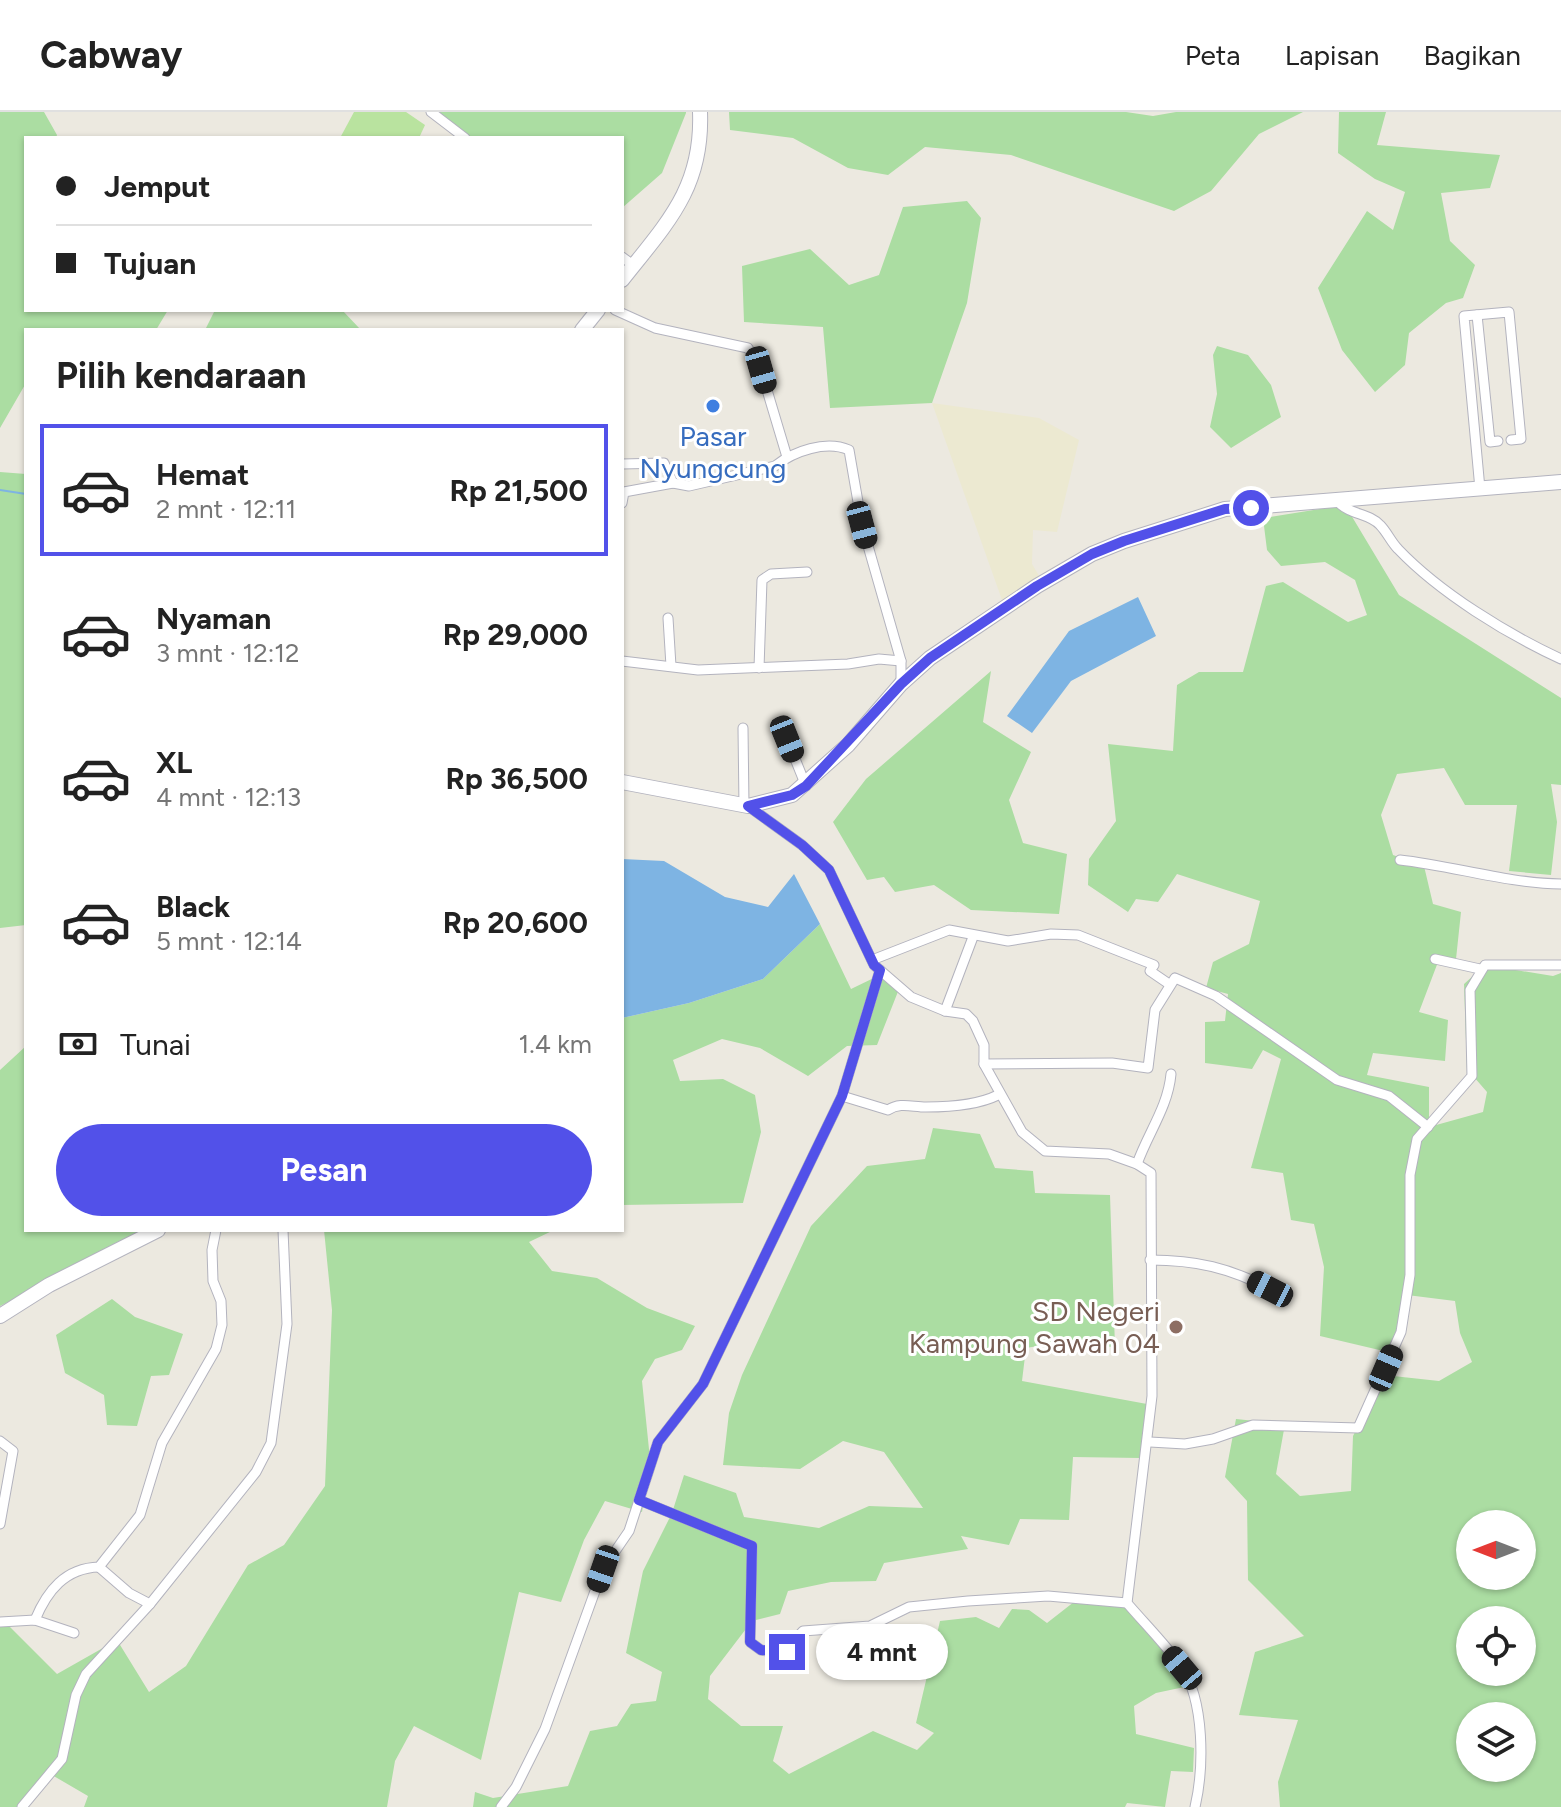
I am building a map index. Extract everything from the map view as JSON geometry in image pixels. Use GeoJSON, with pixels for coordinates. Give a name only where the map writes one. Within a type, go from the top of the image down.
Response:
{"type":"FeatureCollection","features":[{"type":"Feature","properties":{"kind":"main road"},"geometry":{"type":"LineString","coordinates":[[628,261],[680,202],[695,174],[701,139],[700,112]]}},
{"type":"Feature","properties":{"kind":"main road"},"geometry":{"type":"LineString","coordinates":[[584,328],[596,312]]}},
{"type":"Feature","properties":{"kind":"main road"},"geometry":{"type":"LineString","coordinates":[[624,782],[746,806],[792,795],[806,786],[901,684],[930,658],[1037,586],[1092,554],[1225,509],[1561,482]]}},
{"type":"Feature","properties":{"kind":"main road"},"geometry":{"type":"LineString","coordinates":[[0,1316],[49,1285],[154,1232]]}},
{"type":"Feature","properties":{"kind":"street"},"geometry":{"type":"LineString","coordinates":[[431,112],[462,136]]}},
{"type":"Feature","properties":{"kind":"street"},"geometry":{"type":"LineString","coordinates":[[619,312],[655,328],[748,348],[761,370],[787,457]]}},
{"type":"Feature","properties":{"kind":"street"},"geometry":{"type":"LineString","coordinates":[[1480,489],[1464,316],[1509,312],[1521,439],[1511,440]]}},
{"type":"Feature","properties":{"kind":"street"},"geometry":{"type":"LineString","coordinates":[[1477,315],[1490,442],[1498,441]]}},
{"type":"Feature","properties":{"kind":"street"},"geometry":{"type":"LineString","coordinates":[[624,492],[673,483],[689,486],[775,466],[787,457],[821,445],[836,444],[849,450],[862,525],[901,661],[901,684]]}},
{"type":"Feature","properties":{"kind":"street"},"geometry":{"type":"LineString","coordinates":[[624,464],[664,463],[673,483]]}},
{"type":"Feature","properties":{"kind":"street"},"geometry":{"type":"LineString","coordinates":[[1338,502],[1348,513],[1377,522],[1397,549],[1431,579],[1525,642],[1561,659]]}},
{"type":"Feature","properties":{"kind":"street"},"geometry":{"type":"LineString","coordinates":[[759,668],[762,580],[771,574],[807,572]]}},
{"type":"Feature","properties":{"kind":"street"},"geometry":{"type":"LineString","coordinates":[[668,618],[671,666]]}},
{"type":"Feature","properties":{"kind":"street"},"geometry":{"type":"LineString","coordinates":[[624,661],[698,670],[848,664],[879,659],[901,661]]}},
{"type":"Feature","properties":{"kind":"street"},"geometry":{"type":"LineString","coordinates":[[743,728],[746,806],[802,845],[829,870],[872,960],[880,970],[911,997],[945,1011],[966,1014],[973,1021],[984,1045],[984,1064],[998,1095],[1022,1132],[1045,1151],[1109,1154],[1137,1164],[1151,1173],[1150,1442],[1127,1603]]}},
{"type":"Feature","properties":{"kind":"street"},"geometry":{"type":"LineString","coordinates":[[787,739],[806,786]]}},
{"type":"Feature","properties":{"kind":"street"},"geometry":{"type":"LineString","coordinates":[[1400,860],[1442,864],[1465,873],[1561,884]]}},
{"type":"Feature","properties":{"kind":"street"},"geometry":{"type":"LineString","coordinates":[[872,960],[949,930],[973,937],[1008,941],[1051,934],[1078,935],[1154,965],[1150,971],[1169,984]]}},
{"type":"Feature","properties":{"kind":"street"},"geometry":{"type":"LineString","coordinates":[[945,1011],[973,937]]}},
{"type":"Feature","properties":{"kind":"street"},"geometry":{"type":"LineString","coordinates":[[1435,959],[1480,969],[1495,965],[1561,965]]}},
{"type":"Feature","properties":{"kind":"street"},"geometry":{"type":"LineString","coordinates":[[1150,1442],[1185,1444],[1213,1439],[1253,1425],[1358,1428],[1401,1332],[1410,1275],[1410,1175],[1417,1139],[1472,1076],[1474,1056],[1470,990],[1480,969]]}},
{"type":"Feature","properties":{"kind":"street"},"geometry":{"type":"LineString","coordinates":[[501,1807],[516,1787],[545,1729],[603,1569],[629,1531],[658,1442],[703,1384],[842,1096],[880,970]]}},
{"type":"Feature","properties":{"kind":"street"},"geometry":{"type":"LineString","coordinates":[[984,1064],[1112,1063],[1148,1068],[1155,1010],[1175,978],[1216,996],[1337,1080],[1389,1096],[1428,1127]]}},
{"type":"Feature","properties":{"kind":"street"},"geometry":{"type":"LineString","coordinates":[[1137,1164],[1147,1135],[1169,1099],[1171,1074]]}},
{"type":"Feature","properties":{"kind":"street"},"geometry":{"type":"LineString","coordinates":[[842,1096],[888,1110],[896,1105],[927,1107],[986,1100],[998,1095]]}},
{"type":"Feature","properties":{"kind":"street"},"geometry":{"type":"LineString","coordinates":[[35,1620],[47,1593],[58,1582],[82,1569],[99,1567],[140,1515],[162,1443],[216,1349],[222,1325],[221,1301],[213,1281],[212,1250],[216,1232]]}},
{"type":"Feature","properties":{"kind":"street"},"geometry":{"type":"LineString","coordinates":[[22,1807],[62,1759],[76,1695],[86,1674],[150,1604],[256,1472],[271,1443],[287,1324],[283,1232]]}},
{"type":"Feature","properties":{"kind":"street"},"geometry":{"type":"LineString","coordinates":[[1150,1260],[1189,1260],[1233,1270],[1270,1289]]}},
{"type":"Feature","properties":{"kind":"street"},"geometry":{"type":"LineString","coordinates":[[0,1441],[13,1451],[3,1492],[0,1524]]}},
{"type":"Feature","properties":{"kind":"street"},"geometry":{"type":"LineString","coordinates":[[639,1500],[752,1546],[750,1642],[761,1650],[782,1654],[803,1631],[870,1626],[909,1607],[1048,1596],[1127,1603],[1182,1668],[1194,1699],[1203,1766],[1195,1807]]}},
{"type":"Feature","properties":{"kind":"street"},"geometry":{"type":"LineString","coordinates":[[99,1567],[129,1593],[150,1604]]}},
{"type":"Feature","properties":{"kind":"street"},"geometry":{"type":"LineString","coordinates":[[0,1622],[35,1620],[74,1633]]}},
{"type":"Feature","properties":{"kind":"shaded area"},"geometry":{"type":"Polygon","coordinates":[[[932,403],[1039,418],[1079,440],[1057,532],[1033,530],[1032,564],[1041,579],[1002,600],[932,403]]]}},
{"type":"Feature","properties":{"kind":"green space"},"geometry":{"type":"Polygon","coordinates":[[[0,112],[44,112],[57,136],[24,136],[24,312],[167,312],[157,328],[24,328],[24,386],[0,428],[0,112]]]}},
{"type":"Feature","properties":{"kind":"green space"},"geometry":{"type":"Polygon","coordinates":[[[354,112],[406,112],[425,125],[420,136],[341,136],[354,112]]]}},
{"type":"Feature","properties":{"kind":"green space"},"geometry":{"type":"Polygon","coordinates":[[[431,112],[686,112],[662,173],[624,206],[624,136],[462,136],[431,112]]]}},
{"type":"Feature","properties":{"kind":"green space"},"geometry":{"type":"Polygon","coordinates":[[[729,112],[1126,112],[1153,116],[1176,112],[1303,112],[1259,134],[1211,191],[1174,211],[1011,155],[925,147],[888,175],[848,168],[793,138],[730,130],[729,112]]]}},
{"type":"Feature","properties":{"kind":"green space"},"geometry":{"type":"Polygon","coordinates":[[[1339,112],[1386,112],[1377,145],[1500,155],[1490,188],[1441,193],[1450,241],[1475,265],[1463,298],[1446,303],[1409,333],[1405,365],[1375,392],[1342,350],[1318,288],[1367,211],[1393,230],[1405,192],[1375,179],[1338,153],[1339,112]]]}},
{"type":"Feature","properties":{"kind":"green space"},"geometry":{"type":"Polygon","coordinates":[[[967,201],[981,218],[967,303],[932,403],[830,408],[823,327],[744,322],[742,266],[810,249],[849,285],[879,275],[903,207],[967,201]]]}},
{"type":"Feature","properties":{"kind":"green space"},"geometry":{"type":"Polygon","coordinates":[[[214,312],[344,312],[359,328],[206,328],[214,312]]]}},
{"type":"Feature","properties":{"kind":"green space"},"geometry":{"type":"Polygon","coordinates":[[[1217,346],[1248,355],[1271,385],[1281,417],[1231,448],[1210,427],[1217,394],[1213,355],[1217,346]]]}},
{"type":"Feature","properties":{"kind":"green space"},"geometry":{"type":"Polygon","coordinates":[[[0,472],[24,474],[24,925],[0,928],[0,472]]]}},
{"type":"Feature","properties":{"kind":"green space"},"geometry":{"type":"Polygon","coordinates":[[[1345,505],[1399,595],[1561,698],[1561,785],[1551,784],[1557,822],[1551,875],[1509,871],[1517,805],[1465,805],[1444,768],[1397,774],[1381,815],[1393,855],[1424,866],[1433,904],[1461,912],[1456,959],[1438,962],[1419,1012],[1448,1020],[1445,1061],[1373,1053],[1367,1075],[1429,1087],[1429,1127],[1483,1112],[1487,1092],[1467,1069],[1464,984],[1485,965],[1553,976],[1561,973],[1561,1807],[1280,1807],[1278,1782],[1298,1720],[1239,1715],[1255,1652],[1304,1636],[1248,1580],[1247,1501],[1225,1477],[1236,1419],[1285,1424],[1276,1474],[1300,1496],[1351,1491],[1353,1436],[1384,1375],[1439,1381],[1472,1362],[1460,1333],[1455,1301],[1407,1295],[1392,1353],[1320,1336],[1324,1267],[1314,1224],[1291,1220],[1283,1173],[1251,1168],[1281,1059],[1263,1050],[1252,1069],[1205,1063],[1205,1022],[1225,1021],[1228,994],[1206,988],[1213,962],[1249,944],[1260,901],[1177,874],[1158,902],[1136,899],[1128,912],[1088,885],[1089,859],[1116,821],[1108,744],[1173,751],[1177,685],[1199,672],[1243,672],[1266,586],[1283,582],[1348,622],[1367,615],[1355,580],[1325,562],[1281,566],[1267,550],[1263,518],[1345,505]]]}},
{"type":"Feature","properties":{"kind":"green space"},"geometry":{"type":"Polygon","coordinates":[[[991,671],[983,722],[1031,752],[1009,800],[1023,843],[1067,854],[1059,914],[971,910],[934,885],[895,892],[884,877],[867,880],[833,822],[866,779],[991,671]]]}},
{"type":"Feature","properties":{"kind":"green space"},"geometry":{"type":"Polygon","coordinates":[[[820,924],[851,989],[882,974],[899,989],[877,1045],[847,1046],[808,1076],[760,1048],[722,1039],[673,1060],[680,1081],[723,1079],[755,1095],[761,1132],[743,1203],[624,1205],[624,1018],[689,1003],[763,979],[820,924]]]}},
{"type":"Feature","properties":{"kind":"green space"},"geometry":{"type":"Polygon","coordinates":[[[24,1048],[24,1232],[152,1232],[0,1306],[0,1070],[24,1048]]]}},
{"type":"Feature","properties":{"kind":"green space"},"geometry":{"type":"Polygon","coordinates":[[[933,1128],[980,1134],[995,1168],[1033,1171],[1035,1193],[1110,1195],[1115,1347],[1050,1344],[1026,1348],[1022,1381],[1147,1404],[1140,1458],[1073,1457],[1069,1520],[1020,1519],[1009,1545],[961,1536],[968,1549],[884,1563],[876,1581],[831,1582],[788,1591],[780,1614],[752,1621],[710,1676],[708,1699],[741,1726],[783,1726],[773,1761],[789,1774],[873,1731],[917,1750],[934,1733],[916,1723],[940,1621],[976,1617],[999,1628],[1012,1609],[1029,1610],[1047,1623],[1079,1598],[1123,1603],[1181,1662],[1189,1686],[1156,1693],[1134,1706],[1136,1734],[1194,1748],[1193,1772],[1171,1771],[1165,1807],[1127,1803],[1125,1807],[473,1807],[475,1792],[493,1798],[568,1786],[590,1731],[617,1726],[631,1704],[656,1701],[662,1672],[626,1653],[643,1571],[672,1513],[684,1475],[736,1493],[744,1517],[819,1528],[869,1506],[923,1508],[884,1452],[843,1441],[800,1469],[723,1465],[729,1413],[742,1375],[811,1226],[867,1166],[925,1159],[933,1128]]]}},
{"type":"Feature","properties":{"kind":"green space"},"geometry":{"type":"Polygon","coordinates":[[[324,1232],[550,1232],[529,1242],[552,1271],[597,1278],[647,1308],[695,1326],[682,1350],[655,1359],[642,1381],[650,1459],[642,1512],[605,1501],[584,1540],[561,1602],[519,1592],[481,1760],[414,1726],[395,1761],[387,1807],[84,1807],[88,1796],[52,1775],[27,1807],[0,1807],[0,1627],[10,1627],[57,1674],[117,1640],[149,1692],[186,1666],[248,1565],[284,1545],[325,1486],[332,1310],[324,1232]]]}},
{"type":"Feature","properties":{"kind":"green space"},"geometry":{"type":"Polygon","coordinates":[[[112,1299],[135,1317],[183,1334],[169,1375],[151,1376],[137,1426],[107,1425],[104,1395],[65,1373],[56,1335],[112,1299]]]}},
{"type":"Feature","properties":{"kind":"water"},"geometry":{"type":"Polygon","coordinates":[[[1138,597],[1156,636],[1071,681],[1032,733],[1007,716],[1069,631],[1138,597]]]}},
{"type":"Feature","properties":{"kind":"water"},"geometry":{"type":"Polygon","coordinates":[[[624,859],[664,861],[725,897],[768,907],[794,874],[820,924],[763,979],[689,1003],[624,1018],[624,859]]]}},
{"type":"Feature","properties":{"kind":"waterway"},"geometry":{"type":"LineString","coordinates":[[0,490],[24,494]]}},
{"type":"Feature","properties":{"kind":"place","name":"Pasar Nyungcung"},"geometry":{"type":"Point","coordinates":[713,406]}},
{"type":"Feature","properties":{"kind":"place","name":"SD Negeri Kampung Sawah 04"},"geometry":{"type":"Point","coordinates":[1176,1327]}},
{"type":"Feature","properties":{"kind":"route"},"geometry":{"type":"LineString","coordinates":[[787,1652],[761,1650],[752,1647],[750,1642],[752,1546],[639,1500],[658,1442],[703,1384],[731,1330],[762,1256],[842,1096],[880,970],[874,965],[829,870],[802,845],[748,806],[792,795],[806,786],[848,745],[901,684],[930,658],[1037,586],[1092,554],[1124,541],[1225,509],[1251,508]]}}]}
